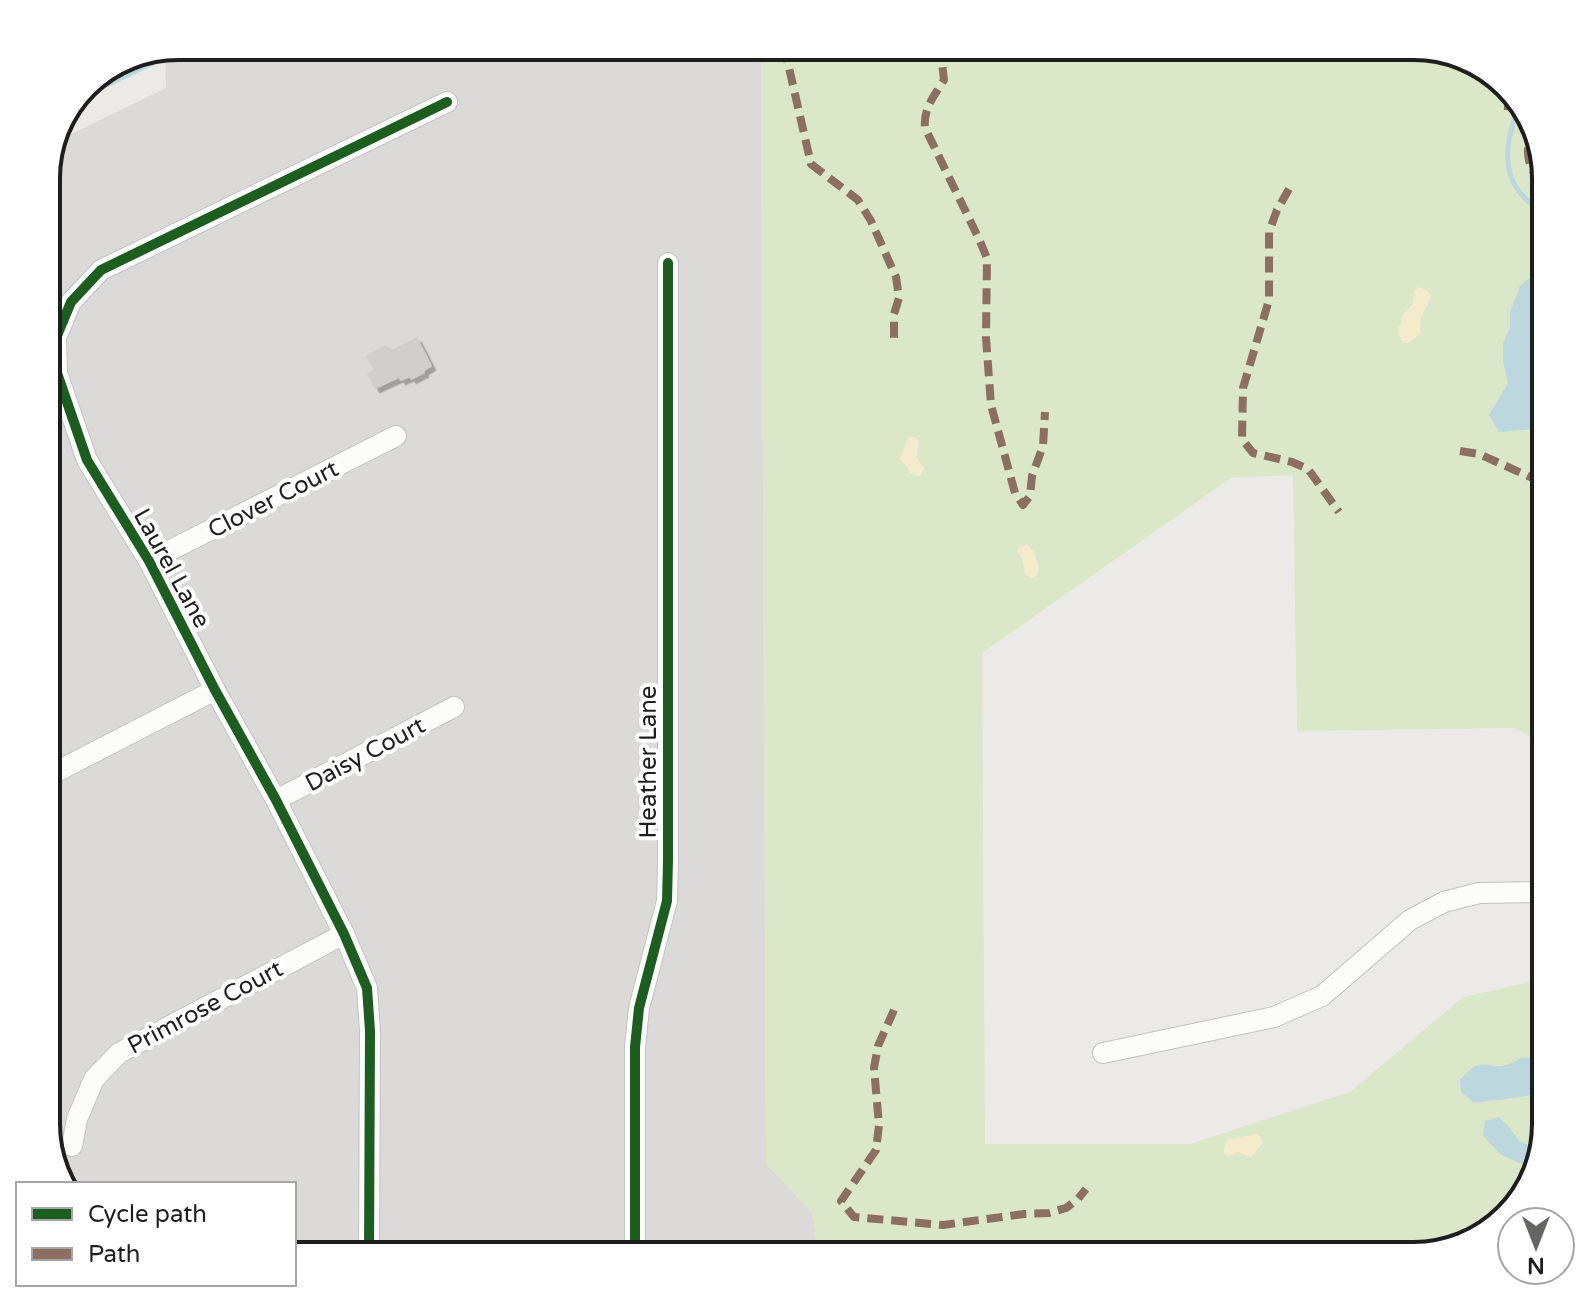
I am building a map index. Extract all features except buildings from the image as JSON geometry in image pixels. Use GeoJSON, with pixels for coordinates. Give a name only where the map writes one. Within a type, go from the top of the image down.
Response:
{"type":"FeatureCollection","features":[{"type":"Feature","properties":{"kind":"street","name":"Laurel Lane"},"geometry":{"type":"LineString","coordinates":[[60,328],[71,302],[101,270],[447,102]]}},
{"type":"Feature","properties":{"kind":"street","name":"Heather Lane"},"geometry":{"type":"LineString","coordinates":[[635,1242],[635,1047],[639,1008],[667,901],[668,263]]}},
{"type":"Feature","properties":{"kind":"street","name":"Laurel Lane"},"geometry":{"type":"LineString","coordinates":[[60,382],[87,460],[149,561],[276,800],[344,934],[367,988],[370,1031],[369,1242]]}},
{"type":"Feature","properties":{"kind":"street","name":"Clover Court"},"geometry":{"type":"LineString","coordinates":[[149,561],[396,436]]}},
{"type":"Feature","properties":{"kind":"street"},"geometry":{"type":"LineString","coordinates":[[60,770],[215,690]]}},
{"type":"Feature","properties":{"kind":"street","name":"Daisy Court"},"geometry":{"type":"LineString","coordinates":[[276,800],[454,707]]}},
{"type":"Feature","properties":{"kind":"street"},"geometry":{"type":"LineString","coordinates":[[1103,1053],[1274,1017],[1322,996],[1410,920],[1444,902],[1479,893],[1532,892]]}},
{"type":"Feature","properties":{"kind":"street","name":"Primrose Court"},"geometry":{"type":"LineString","coordinates":[[72,1146],[77,1119],[94,1079],[119,1053],[344,934]]}},
{"type":"Feature","properties":{"kind":"shaded area"},"geometry":{"type":"Polygon","coordinates":[[[178,60],[761,60],[766,1164],[813,1213],[816,1242],[296,1242],[296,1182],[76,1182],[72,1176],[60,1132],[60,170],[68,136],[166,88],[165,61],[178,60]]]}},
{"type":"Feature","properties":{"kind":"green space"},"geometry":{"type":"Polygon","coordinates":[[[761,60],[1414,60],[1452,66],[1473,76],[1492,89],[1508,106],[1520,126],[1531,163],[1532,738],[1514,728],[1297,731],[1293,475],[1231,478],[982,653],[985,1144],[1190,1144],[1350,1092],[1463,997],[1532,982],[1532,1124],[1526,1162],[1516,1183],[1503,1202],[1486,1218],[1466,1230],[1444,1238],[1414,1242],[816,1242],[813,1213],[766,1164],[761,60]]]}},
{"type":"Feature","properties":{"kind":"sand"},"geometry":{"type":"Polygon","coordinates":[[[1418,287],[1429,293],[1430,300],[1421,319],[1421,333],[1409,343],[1403,343],[1397,332],[1418,287]]]}},
{"type":"Feature","properties":{"kind":"sand"},"geometry":{"type":"Polygon","coordinates":[[[910,437],[918,440],[917,458],[924,468],[918,476],[910,473],[900,460],[910,437]]]}},
{"type":"Feature","properties":{"kind":"sand"},"geometry":{"type":"Polygon","coordinates":[[[1027,544],[1038,563],[1037,575],[1032,578],[1025,573],[1017,551],[1027,544]]]}},
{"type":"Feature","properties":{"kind":"sand"},"geometry":{"type":"Polygon","coordinates":[[[1255,1134],[1261,1137],[1262,1144],[1251,1157],[1238,1152],[1229,1157],[1224,1154],[1227,1140],[1255,1134]]]}},
{"type":"Feature","properties":{"kind":"water"},"geometry":{"type":"Polygon","coordinates":[[[1532,276],[1532,429],[1499,432],[1489,415],[1508,383],[1503,344],[1520,286],[1532,276]]]}},
{"type":"Feature","properties":{"kind":"water"},"geometry":{"type":"Polygon","coordinates":[[[1523,1057],[1532,1058],[1532,1094],[1474,1103],[1461,1092],[1460,1080],[1475,1067],[1510,1064],[1523,1057]]]}},
{"type":"Feature","properties":{"kind":"water"},"geometry":{"type":"Polygon","coordinates":[[[1499,1117],[1519,1141],[1530,1145],[1525,1165],[1494,1148],[1483,1135],[1485,1121],[1499,1117]]]}},
{"type":"Feature","properties":{"kind":"waterway"},"geometry":{"type":"LineString","coordinates":[[107,85],[154,62]]}},
{"type":"Feature","properties":{"kind":"waterway"},"geometry":{"type":"LineString","coordinates":[[1515,118],[1509,141],[1509,169],[1518,190],[1532,204]]}},
{"type":"Feature","properties":{"kind":"marked path"},"geometry":{"type":"LineString","coordinates":[[787,60],[811,164],[858,200],[896,277],[899,298],[894,314],[894,344]]}},
{"type":"Feature","properties":{"kind":"marked path"},"geometry":{"type":"LineString","coordinates":[[940,60],[944,80],[927,109],[925,128],[987,258],[986,338],[991,405],[1015,493],[1023,505],[1030,496],[1032,476],[1043,446],[1045,412]]}},
{"type":"Feature","properties":{"kind":"marked path"},"geometry":{"type":"LineString","coordinates":[[1504,106],[1508,106]]}},
{"type":"Feature","properties":{"kind":"marked path"},"geometry":{"type":"LineString","coordinates":[[1528,148],[1531,167]]}},
{"type":"Feature","properties":{"kind":"marked path"},"geometry":{"type":"LineString","coordinates":[[1289,189],[1269,232],[1269,300],[1243,388],[1242,439],[1253,453],[1308,469],[1339,512]]}},
{"type":"Feature","properties":{"kind":"marked path"},"geometry":{"type":"LineString","coordinates":[[1460,451],[1479,454],[1532,478]]}},
{"type":"Feature","properties":{"kind":"marked path"},"geometry":{"type":"LineString","coordinates":[[894,1010],[878,1046],[874,1068],[879,1125],[876,1150],[841,1201],[854,1217],[943,1225],[1049,1213],[1066,1208],[1086,1189]]}},
{"type":"Feature","properties":{"kind":"cycle path"},"geometry":{"type":"LineString","coordinates":[[60,328],[71,302],[101,270],[447,102]]}},
{"type":"Feature","properties":{"kind":"cycle path"},"geometry":{"type":"LineString","coordinates":[[635,1242],[635,1047],[639,1008],[667,901],[668,263]]}},
{"type":"Feature","properties":{"kind":"cycle path"},"geometry":{"type":"LineString","coordinates":[[60,382],[87,460],[149,561],[276,800],[344,934],[367,988],[370,1031],[369,1242]]}}]}
